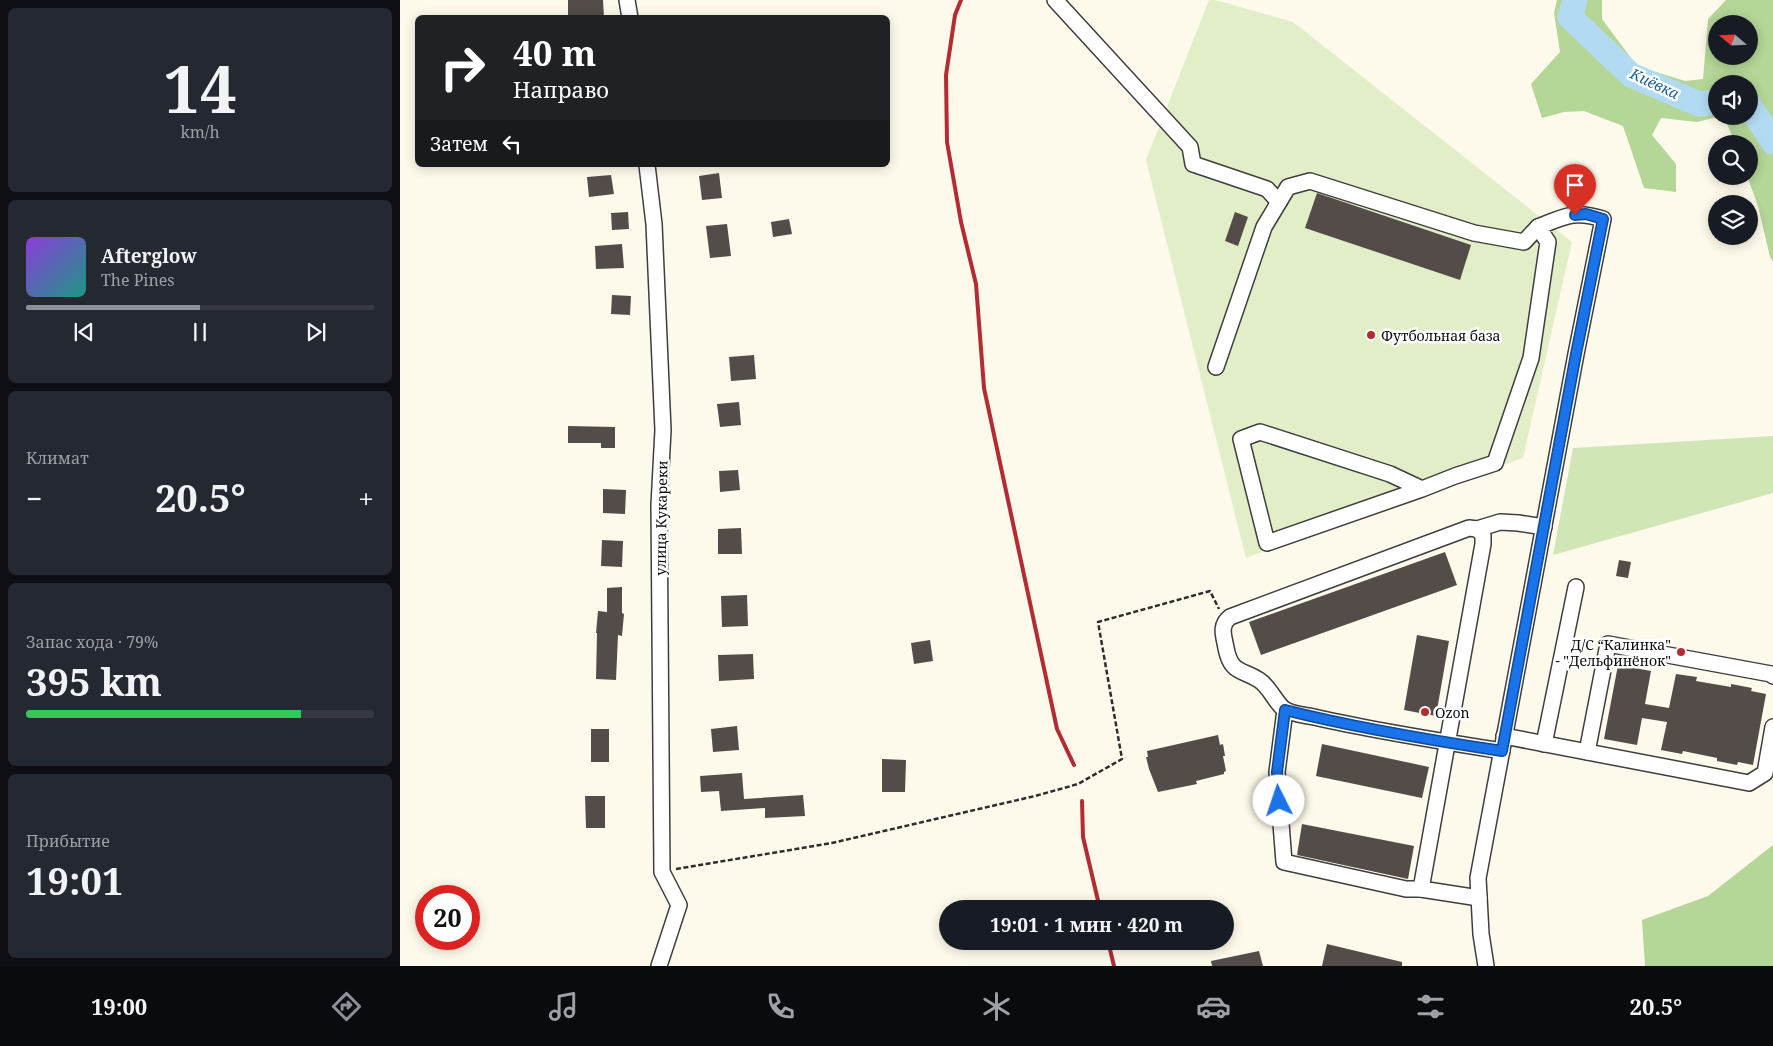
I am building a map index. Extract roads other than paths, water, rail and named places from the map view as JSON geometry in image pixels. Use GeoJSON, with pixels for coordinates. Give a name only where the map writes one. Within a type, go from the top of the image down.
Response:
{"type":"FeatureCollection","features":[{"type":"Feature","properties":{"kind":"street"},"geometry":{"type":"LineString","coordinates":[[628,0],[630,15]]}},
{"type":"Feature","properties":{"kind":"street"},"geometry":{"type":"LineString","coordinates":[[1055,0],[1190,147],[1193,164],[1267,189],[1279,202]]}},
{"type":"Feature","properties":{"kind":"street","name":"улица Кукареки"},"geometry":{"type":"LineString","coordinates":[[647,167],[654,224],[663,430],[659,505],[662,872],[679,905],[658,966]]}},
{"type":"Feature","properties":{"kind":"street"},"geometry":{"type":"LineString","coordinates":[[1216,368],[1264,227],[1288,187],[1310,181],[1474,233],[1524,242],[1538,227],[1563,216],[1586,214],[1603,219],[1478,878],[1481,934],[1486,966]]}},
{"type":"Feature","properties":{"kind":"street"},"geometry":{"type":"LineString","coordinates":[[1422,489],[1390,474],[1260,432],[1241,439],[1267,543],[1422,489],[1455,476],[1495,463],[1531,358],[1548,242],[1538,227]]}},
{"type":"Feature","properties":{"kind":"street"},"geometry":{"type":"LineString","coordinates":[[1544,527],[1500,522],[1477,529],[1469,528],[1230,617],[1224,621],[1222,629],[1227,654],[1236,670],[1260,681],[1285,710],[1447,742],[1544,744],[1749,783],[1764,773],[1773,728]]}},
{"type":"Feature","properties":{"kind":"street"},"geometry":{"type":"LineString","coordinates":[[1421,889],[1483,544],[1483,535],[1477,529]]}},
{"type":"Feature","properties":{"kind":"street"},"geometry":{"type":"LineString","coordinates":[[1544,744],[1576,587]]}},
{"type":"Feature","properties":{"kind":"street"},"geometry":{"type":"LineString","coordinates":[[1587,752],[1608,644],[1771,674],[1773,676]]}},
{"type":"Feature","properties":{"kind":"street"},"geometry":{"type":"LineString","coordinates":[[1285,710],[1277,772],[1284,862],[1406,889],[1421,889],[1479,898]]}},
{"type":"Feature","properties":{"kind":"waterway","name":"Киёвка"},"geometry":{"type":"LineString","coordinates":[[1575,0],[1570,17],[1631,75],[1699,104],[1708,103]]}},
{"type":"Feature","properties":{"kind":"waterway","name":"Киёвка"},"geometry":{"type":"LineString","coordinates":[[1758,119],[1773,142]]}},
{"type":"Feature","properties":{"kind":"railway"},"geometry":{"type":"LineString","coordinates":[[961,0],[955,15],[946,75],[947,142],[961,222],[976,284],[984,388],[1057,729],[1074,765]]}},
{"type":"Feature","properties":{"kind":"railway"},"geometry":{"type":"LineString","coordinates":[[1082,801],[1083,837],[1098,900]]}},
{"type":"Feature","properties":{"kind":"railway"},"geometry":{"type":"LineString","coordinates":[[1110,950],[1114,966]]}},
{"type":"Feature","properties":{"kind":"place","name":"Футбольная база"},"geometry":{"type":"Point","coordinates":[1371,335]}},
{"type":"Feature","properties":{"kind":"place","name":"Д/С “Калинка\" - \"Дельфинёнок\""},"geometry":{"type":"Point","coordinates":[1681,652]}},
{"type":"Feature","properties":{"kind":"place","name":"Ozon"},"geometry":{"type":"Point","coordinates":[1425,712]}}]}
